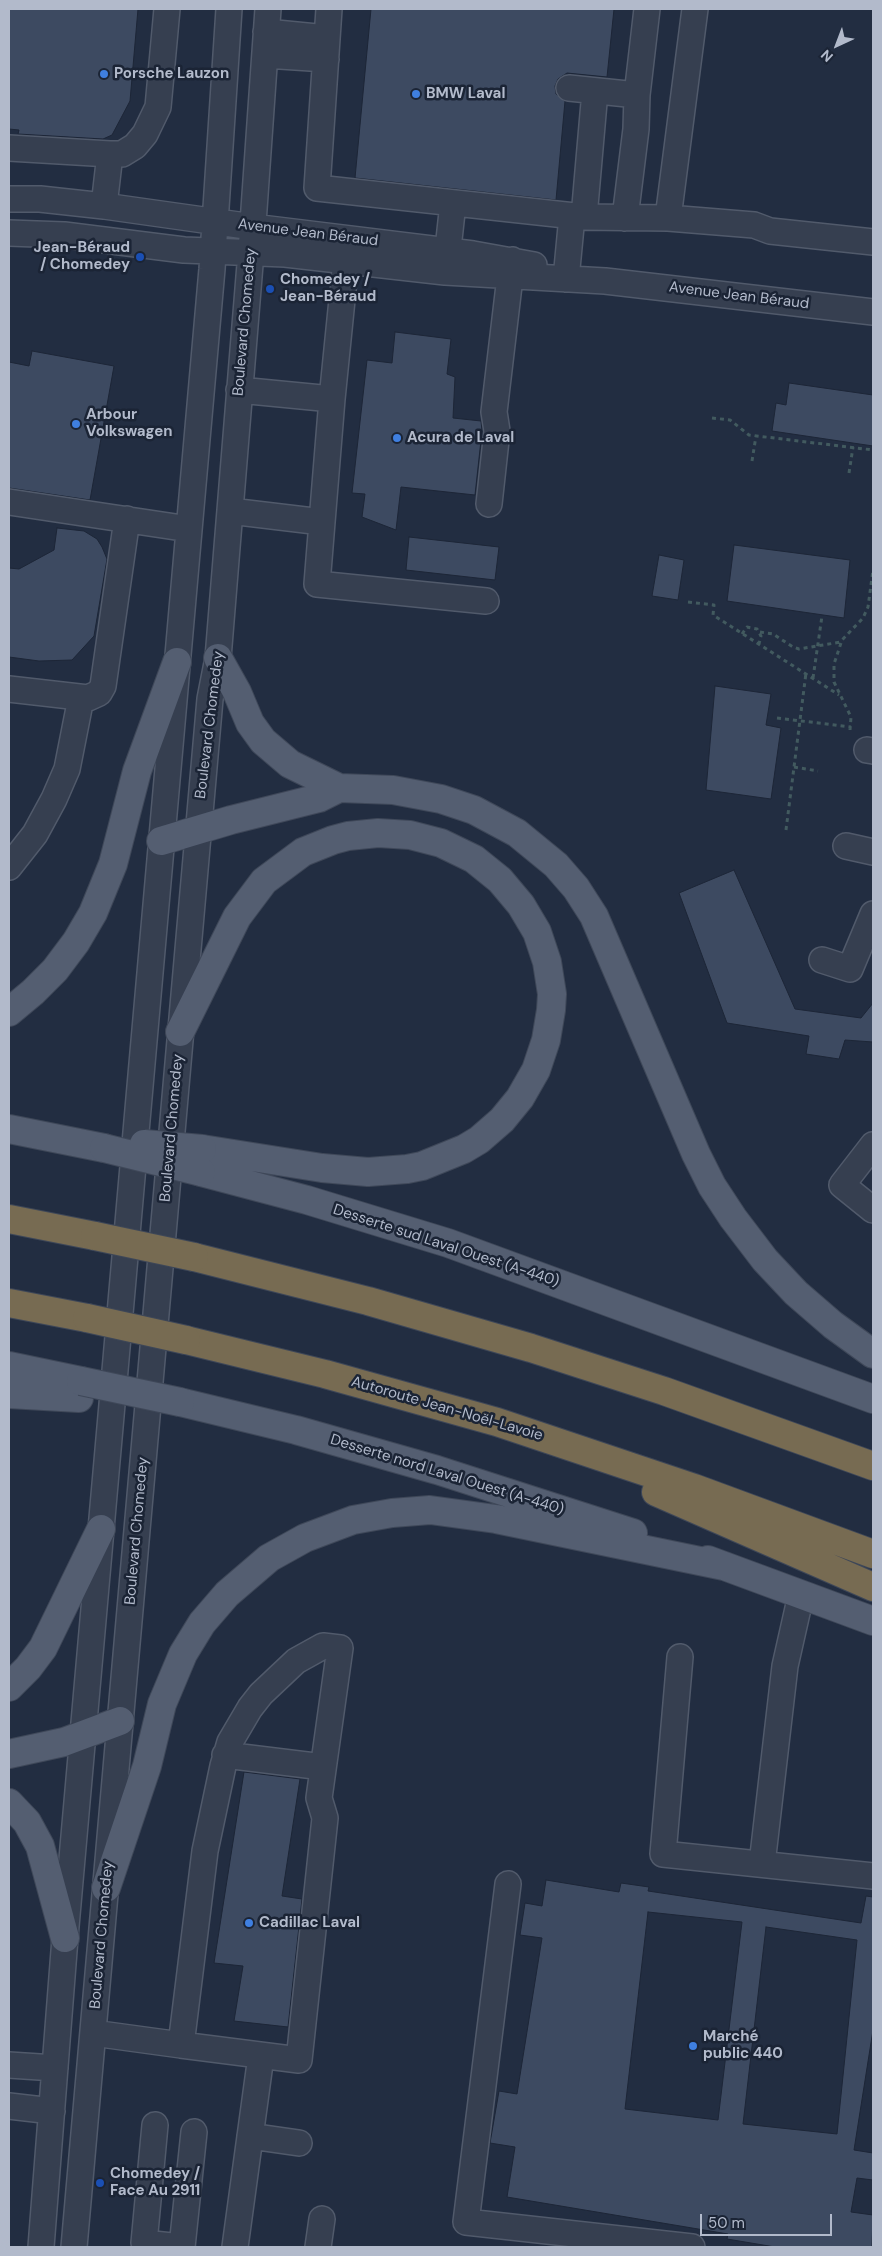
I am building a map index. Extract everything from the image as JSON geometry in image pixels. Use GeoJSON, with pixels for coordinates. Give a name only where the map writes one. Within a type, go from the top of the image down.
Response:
{"type":"FeatureCollection","features":[{"type":"Feature","properties":{"kind":"highway"},"geometry":{"type":"LineString","coordinates":[[9,1219],[194,1258],[377,1304],[531,1348],[680,1396],[873,1466]]}},
{"type":"Feature","properties":{"kind":"highway","name":"Autoroute Jean-Noël-Lavoie"},"geometry":{"type":"LineString","coordinates":[[9,1303],[186,1340],[325,1374],[497,1422],[694,1488],[873,1554]]}},
{"type":"Feature","properties":{"kind":"highway"},"geometry":{"type":"LineString","coordinates":[[497,1422],[873,1587]]}},
{"type":"Feature","properties":{"kind":"main road"},"geometry":{"type":"LineString","coordinates":[[218,658],[237,692],[250,723],[262,741],[290,764],[339,788],[376,788],[411,792],[458,803],[504,824],[530,842],[556,864],[576,888],[594,916],[689,1138],[704,1171],[722,1202],[753,1246],[791,1288],[833,1325],[873,1354]]}},
{"type":"Feature","properties":{"kind":"main road"},"geometry":{"type":"LineString","coordinates":[[9,1012],[55,970],[76,942],[93,913],[115,855],[137,770],[177,662]]}},
{"type":"Feature","properties":{"kind":"main road"},"geometry":{"type":"LineString","coordinates":[[161,841],[319,798],[339,788]]}},
{"type":"Feature","properties":{"kind":"main road"},"geometry":{"type":"LineString","coordinates":[[9,1129],[202,1160],[368,1172],[422,1166],[464,1149],[485,1135],[502,1120],[520,1098],[536,1070],[546,1040],[552,994],[547,962],[537,932],[522,905],[500,880],[474,859],[458,850],[426,838],[395,833],[348,836],[303,852],[277,870],[254,892],[237,916],[180,1032]]}},
{"type":"Feature","properties":{"kind":"main road","name":"Desserte sud Laval Ouest (A-440)"},"geometry":{"type":"LineString","coordinates":[[202,1160],[307,1200],[448,1244],[873,1398]]}},
{"type":"Feature","properties":{"kind":"main road","name":"Desserte nord Laval Ouest (A-440)"},"geometry":{"type":"LineString","coordinates":[[9,1366],[80,1389],[180,1402],[304,1433],[437,1470],[576,1513],[873,1621]]}},
{"type":"Feature","properties":{"kind":"main road"},"geometry":{"type":"LineString","coordinates":[[9,1394],[80,1389]]}},
{"type":"Feature","properties":{"kind":"main road"},"geometry":{"type":"LineString","coordinates":[[106,1888],[147,1766],[162,1704],[187,1646],[214,1608],[240,1582],[270,1558],[305,1538],[353,1520],[392,1513],[430,1510],[496,1518],[724,1566]]}},
{"type":"Feature","properties":{"kind":"main road"},"geometry":{"type":"LineString","coordinates":[[9,1687],[20,1677],[43,1648],[101,1530]]}},
{"type":"Feature","properties":{"kind":"main road"},"geometry":{"type":"LineString","coordinates":[[9,1754],[56,1744],[120,1721]]}},
{"type":"Feature","properties":{"kind":"main road"},"geometry":{"type":"LineString","coordinates":[[9,1803],[27,1822],[40,1846],[65,1938]]}},
{"type":"Feature","properties":{"kind":"street"},"geometry":{"type":"LineString","coordinates":[[9,148],[122,154],[135,146],[145,134],[158,108],[167,9]]}},
{"type":"Feature","properties":{"kind":"street"},"geometry":{"type":"LineString","coordinates":[[41,2247],[65,1938],[213,251],[229,9]]}},
{"type":"Feature","properties":{"kind":"street"},"geometry":{"type":"LineString","coordinates":[[329,9],[317,188],[578,216],[668,218],[754,225],[770,231],[873,242]]}},
{"type":"Feature","properties":{"kind":"street"},"geometry":{"type":"LineString","coordinates":[[625,218],[636,129],[637,95],[647,9]]}},
{"type":"Feature","properties":{"kind":"street"},"geometry":{"type":"LineString","coordinates":[[668,218],[696,9]]}},
{"type":"Feature","properties":{"kind":"street"},"geometry":{"type":"LineString","coordinates":[[266,32],[326,49]]}},
{"type":"Feature","properties":{"kind":"street","name":"Boulevard Chomedey"},"geometry":{"type":"LineString","coordinates":[[74,2247],[198,830],[210,699],[218,658],[251,252],[266,32]]}},
{"type":"Feature","properties":{"kind":"street"},"geometry":{"type":"LineString","coordinates":[[569,88],[637,95]]}},
{"type":"Feature","properties":{"kind":"street"},"geometry":{"type":"LineString","coordinates":[[566,276],[578,216],[595,91]]}},
{"type":"Feature","properties":{"kind":"street"},"geometry":{"type":"LineString","coordinates":[[104,206],[110,154]]}},
{"type":"Feature","properties":{"kind":"street","name":"Avenue Jean Béraud"},"geometry":{"type":"LineString","coordinates":[[9,199],[47,199],[104,206],[215,221],[447,261],[873,312]]}},
{"type":"Feature","properties":{"kind":"street"},"geometry":{"type":"LineString","coordinates":[[447,261],[453,203]]}},
{"type":"Feature","properties":{"kind":"street","name":"Avenue Jean Béraud"},"geometry":{"type":"LineString","coordinates":[[9,233],[64,235],[177,249],[251,252],[346,260],[447,261]]}},
{"type":"Feature","properties":{"kind":"street"},"geometry":{"type":"LineString","coordinates":[[346,260],[339,315],[317,584],[486,601]]}},
{"type":"Feature","properties":{"kind":"street"},"geometry":{"type":"LineString","coordinates":[[489,504],[497,431],[494,412],[511,268]]}},
{"type":"Feature","properties":{"kind":"street"},"geometry":{"type":"LineString","coordinates":[[239,390],[332,400]]}},
{"type":"Feature","properties":{"kind":"street"},"geometry":{"type":"LineString","coordinates":[[9,502],[189,529]]}},
{"type":"Feature","properties":{"kind":"street"},"geometry":{"type":"LineString","coordinates":[[230,511],[322,522]]}},
{"type":"Feature","properties":{"kind":"street"},"geometry":{"type":"LineString","coordinates":[[9,689],[81,698],[94,697],[99,693],[103,686],[126,519]]}},
{"type":"Feature","properties":{"kind":"street"},"geometry":{"type":"LineString","coordinates":[[9,867],[35,834],[67,769],[81,698]]}},
{"type":"Feature","properties":{"kind":"street"},"geometry":{"type":"LineString","coordinates":[[846,846],[873,852]]}},
{"type":"Feature","properties":{"kind":"street"},"geometry":{"type":"LineString","coordinates":[[822,960],[850,969],[873,914]]}},
{"type":"Feature","properties":{"kind":"street"},"geometry":{"type":"LineString","coordinates":[[873,1145],[842,1185],[873,1210]]}},
{"type":"Feature","properties":{"kind":"street"},"geometry":{"type":"LineString","coordinates":[[762,1864],[785,1666],[801,1595]]}},
{"type":"Feature","properties":{"kind":"street"},"geometry":{"type":"LineString","coordinates":[[93,2033],[260,2056],[299,2060],[325,1818],[319,1798],[340,1648],[332,1646],[318,1648],[304,1655],[261,1694],[238,1728],[225,1754],[205,1851],[181,2045]]}},
{"type":"Feature","properties":{"kind":"street"},"geometry":{"type":"LineString","coordinates":[[680,1657],[663,1854],[873,1876]]}},
{"type":"Feature","properties":{"kind":"street"},"geometry":{"type":"LineString","coordinates":[[225,1754],[323,1768]]}},
{"type":"Feature","properties":{"kind":"street"},"geometry":{"type":"LineString","coordinates":[[508,1884],[466,2222],[692,2247]]}},
{"type":"Feature","properties":{"kind":"street"},"geometry":{"type":"LineString","coordinates":[[235,2247],[260,2056]]}},
{"type":"Feature","properties":{"kind":"street"},"geometry":{"type":"LineString","coordinates":[[9,2065],[55,2068]]}},
{"type":"Feature","properties":{"kind":"street"},"geometry":{"type":"LineString","coordinates":[[9,2106],[52,2111]]}},
{"type":"Feature","properties":{"kind":"street"},"geometry":{"type":"LineString","coordinates":[[156,2125],[144,2243],[182,2247],[194,2132]]}},
{"type":"Feature","properties":{"kind":"street"},"geometry":{"type":"LineString","coordinates":[[250,2136],[300,2143]]}},
{"type":"Feature","properties":{"kind":"street"},"geometry":{"type":"LineString","coordinates":[[318,2247],[322,2219]]}},
{"type":"Feature","properties":{"kind":"path"},"geometry":{"type":"LineString","coordinates":[[712,418],[730,420],[749,436],[873,450]]}},
{"type":"Feature","properties":{"kind":"path"},"geometry":{"type":"LineString","coordinates":[[752,461],[756,436]]}},
{"type":"Feature","properties":{"kind":"path"},"geometry":{"type":"LineString","coordinates":[[849,473],[853,447]]}},
{"type":"Feature","properties":{"kind":"path"},"geometry":{"type":"LineString","coordinates":[[777,718],[850,728],[850,713],[834,682],[834,664],[842,642],[866,614],[873,570]]}},
{"type":"Feature","properties":{"kind":"path"},"geometry":{"type":"LineString","coordinates":[[688,602],[714,606],[713,615],[839,694]]}},
{"type":"Feature","properties":{"kind":"path"},"geometry":{"type":"LineString","coordinates":[[813,678],[822,616]]}},
{"type":"Feature","properties":{"kind":"path"},"geometry":{"type":"LineString","coordinates":[[742,634],[750,626],[757,628],[762,640],[759,644]]}},
{"type":"Feature","properties":{"kind":"path"},"geometry":{"type":"LineString","coordinates":[[760,632],[773,634],[799,649],[842,642]]}},
{"type":"Feature","properties":{"kind":"path"},"geometry":{"type":"LineString","coordinates":[[786,830],[806,673]]}},
{"type":"Feature","properties":{"kind":"path"},"geometry":{"type":"LineString","coordinates":[[794,768],[818,771]]}},
{"type":"Feature","properties":{"kind":"building"},"geometry":{"type":"Polygon","coordinates":[[[9,9],[138,9],[130,101],[112,135],[103,139],[18,134],[19,130],[9,129],[9,9]]]}},
{"type":"Feature","properties":{"kind":"building"},"geometry":{"type":"Polygon","coordinates":[[[371,9],[614,9],[607,77],[567,73],[558,79],[555,86],[556,94],[565,101],[556,200],[355,178],[371,9]]]}},
{"type":"Feature","properties":{"kind":"building"},"geometry":{"type":"Polygon","coordinates":[[[395,332],[451,339],[447,374],[455,377],[453,418],[481,421],[482,431],[475,495],[401,487],[396,530],[362,517],[365,494],[352,493],[367,360],[392,363],[395,332]]]}},
{"type":"Feature","properties":{"kind":"building"},"geometry":{"type":"Polygon","coordinates":[[[32,351],[114,366],[90,500],[9,488],[9,362],[29,366],[32,351]]]}},
{"type":"Feature","properties":{"kind":"building"},"geometry":{"type":"Polygon","coordinates":[[[789,383],[873,395],[873,446],[772,431],[776,403],[786,405],[789,383]]]}},
{"type":"Feature","properties":{"kind":"building"},"geometry":{"type":"Polygon","coordinates":[[[57,528],[84,531],[97,539],[107,559],[94,636],[72,660],[39,661],[9,657],[9,568],[19,569],[54,550],[57,528]]]}},
{"type":"Feature","properties":{"kind":"building"},"geometry":{"type":"Polygon","coordinates":[[[409,537],[499,547],[495,580],[406,570],[409,537]]]}},
{"type":"Feature","properties":{"kind":"building"},"geometry":{"type":"Polygon","coordinates":[[[734,545],[850,560],[844,618],[727,601],[734,545]]]}},
{"type":"Feature","properties":{"kind":"building"},"geometry":{"type":"Polygon","coordinates":[[[659,555],[684,560],[678,600],[652,596],[659,555]]]}},
{"type":"Feature","properties":{"kind":"building"},"geometry":{"type":"Polygon","coordinates":[[[715,686],[771,694],[766,725],[781,728],[771,799],[706,790],[715,686]]]}},
{"type":"Feature","properties":{"kind":"building"},"geometry":{"type":"Polygon","coordinates":[[[734,870],[795,1009],[861,1018],[873,1003],[873,1042],[845,1040],[839,1059],[806,1054],[809,1036],[727,1023],[679,893],[734,870]]]}},
{"type":"Feature","properties":{"kind":"building"},"geometry":{"type":"Polygon","coordinates":[[[244,1772],[300,1779],[282,1896],[302,1899],[288,2027],[234,2021],[243,1966],[214,1963],[244,1772]]]}},
{"type":"Feature","properties":{"kind":"building"},"geometry":{"type":"Polygon","coordinates":[[[546,1880],[619,1892],[621,1883],[649,1887],[648,1891],[861,1923],[866,1896],[873,1897],[873,2030],[854,2150],[873,2153],[873,2180],[857,2178],[851,2212],[873,2215],[872,2247],[775,2247],[727,2239],[728,2234],[507,2197],[515,2147],[490,2143],[499,2091],[517,2094],[542,1938],[520,1935],[525,1903],[542,1906],[546,1880]],[[648,1912],[625,2109],[718,2120],[742,1922],[648,1912]],[[766,1927],[743,2124],[837,2134],[857,1940],[766,1927]]]}},
{"type":"Feature","properties":{"kind":"place","name":"Porsche Lauzon"},"geometry":{"type":"Point","coordinates":[104,74]}},
{"type":"Feature","properties":{"kind":"place","name":"BMW Laval"},"geometry":{"type":"Point","coordinates":[416,94]}},
{"type":"Feature","properties":{"kind":"place","name":"Jean-Béraud / Chomedey"},"geometry":{"type":"Point","coordinates":[140,257]}},
{"type":"Feature","properties":{"kind":"place","name":"Chomedey / Jean-Béraud"},"geometry":{"type":"Point","coordinates":[270,289]}},
{"type":"Feature","properties":{"kind":"place","name":"Arbour Volkswagen"},"geometry":{"type":"Point","coordinates":[76,424]}},
{"type":"Feature","properties":{"kind":"place","name":"Acura de Laval"},"geometry":{"type":"Point","coordinates":[397,438]}},
{"type":"Feature","properties":{"kind":"place","name":"Cadillac Laval"},"geometry":{"type":"Point","coordinates":[249,1923]}},
{"type":"Feature","properties":{"kind":"place","name":"Marché public 440"},"geometry":{"type":"Point","coordinates":[693,2046]}},
{"type":"Feature","properties":{"kind":"place","name":"Chomedey / Face Au 2911"},"geometry":{"type":"Point","coordinates":[100,2183]}}]}
